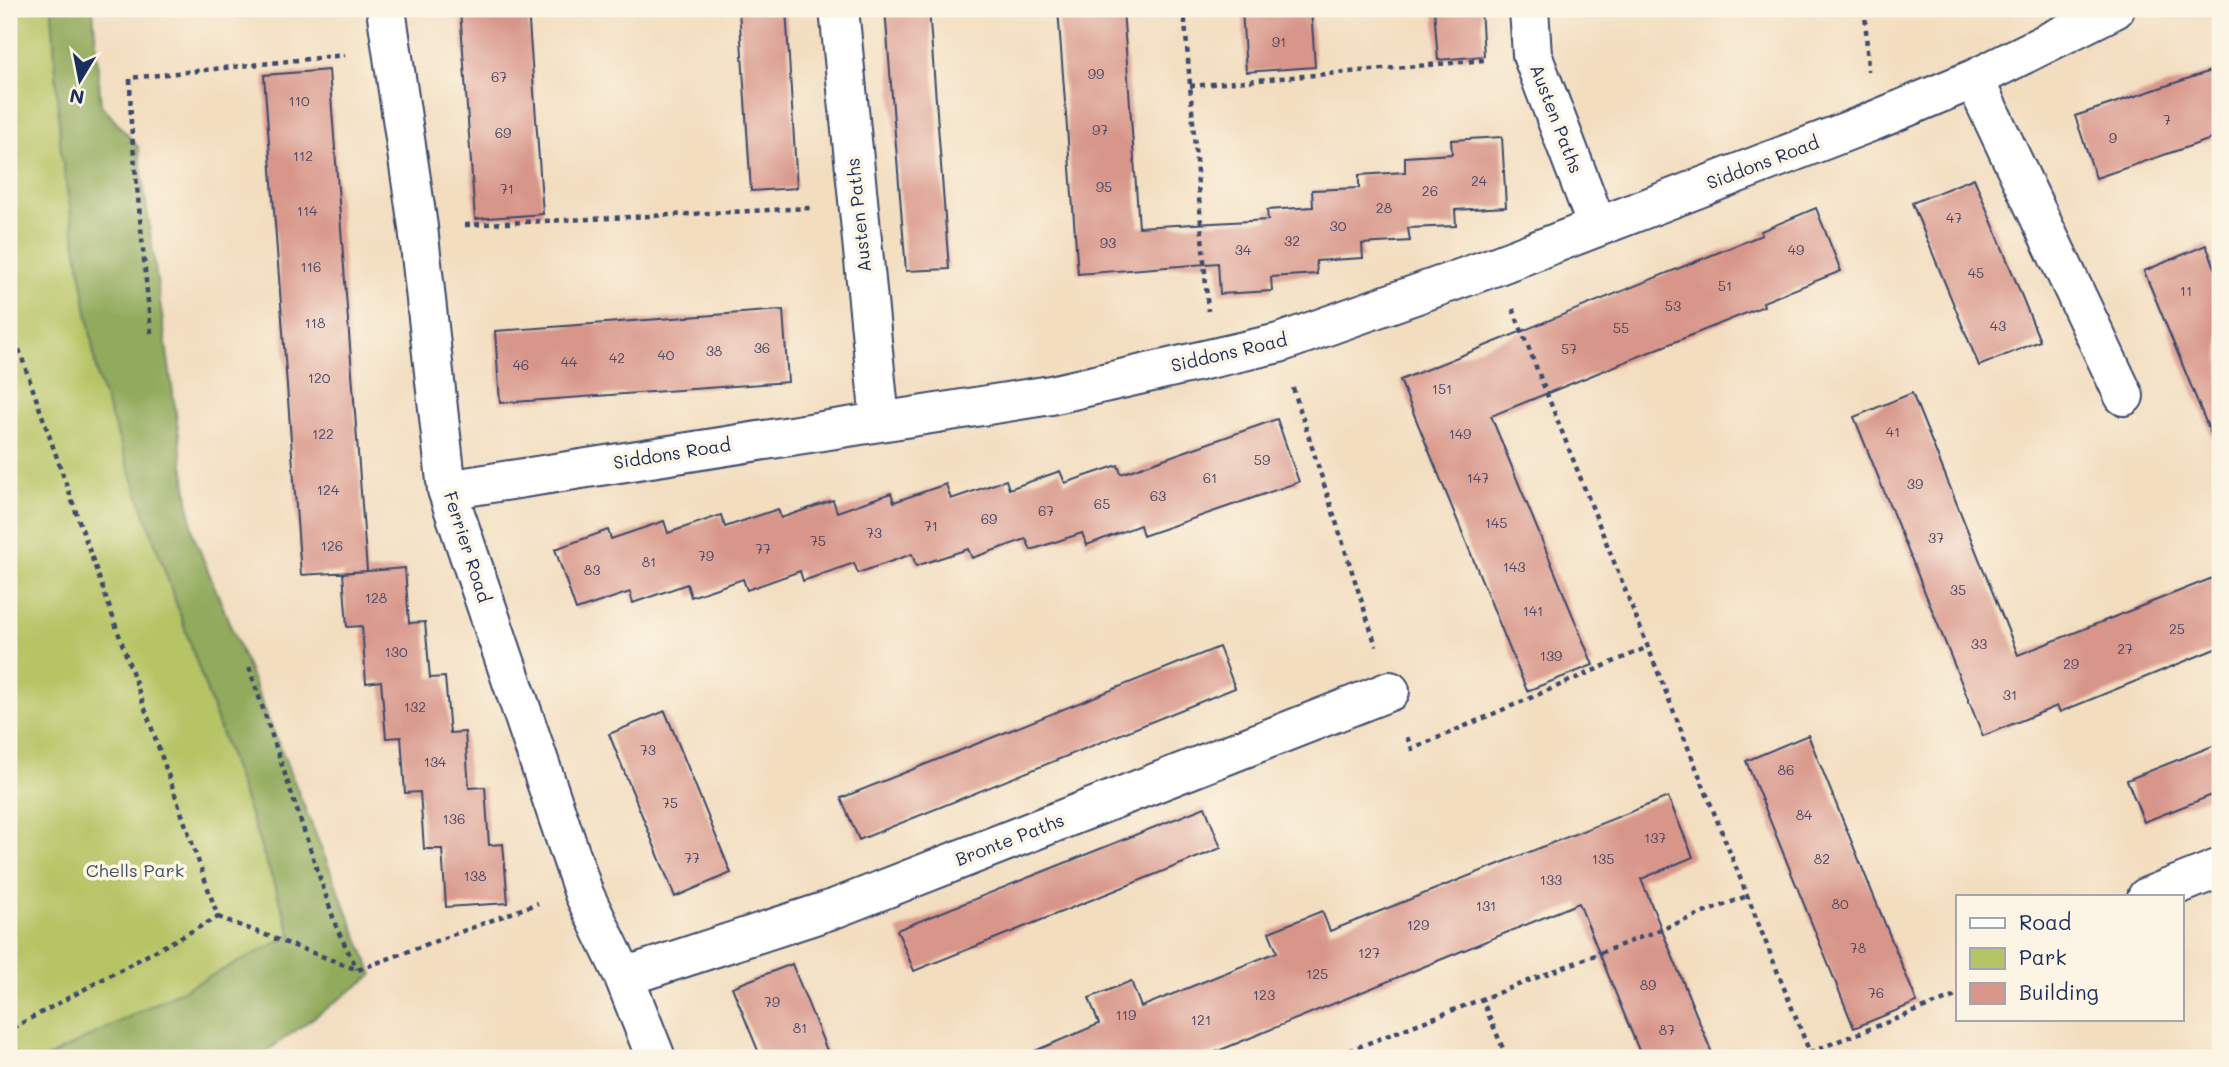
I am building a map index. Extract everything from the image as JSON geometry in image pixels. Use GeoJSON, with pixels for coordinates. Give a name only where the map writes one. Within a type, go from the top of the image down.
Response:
{"type":"FeatureCollection","features":[{"type":"Feature","properties":{"kind":"street","name":"Ferrier Road"},"geometry":{"type":"LineString","coordinates":[[386,9],[418,228],[447,490],[584,894],[624,977],[656,1058]]}},
{"type":"Feature","properties":{"kind":"street","name":"Austen Paths"},"geometry":{"type":"LineString","coordinates":[[839,9],[880,421]]}},
{"type":"Feature","properties":{"kind":"street","name":"Austen Paths"},"geometry":{"type":"LineString","coordinates":[[1529,9],[1532,55],[1597,226]]}},
{"type":"Feature","properties":{"kind":"street","name":"Siddons Road"},"geometry":{"type":"LineString","coordinates":[[447,490],[1051,395],[1279,343],[1496,266],[1871,122],[1975,79],[2115,9]]}},
{"type":"Feature","properties":{"kind":"street"},"geometry":{"type":"LineString","coordinates":[[1975,79],[2124,396]]}},
{"type":"Feature","properties":{"kind":"street","name":"Bronte Paths"},"geometry":{"type":"LineString","coordinates":[[624,977],[836,908],[1391,691]]}},
{"type":"Feature","properties":{"kind":"street"},"geometry":{"type":"LineString","coordinates":[[2152,895],[2220,868]]}},
{"type":"Feature","properties":{"kind":"path"},"geometry":{"type":"LineString","coordinates":[[1184,9],[1212,357]]}},
{"type":"Feature","properties":{"kind":"path"},"geometry":{"type":"LineString","coordinates":[[1865,9],[1871,122]]}},
{"type":"Feature","properties":{"kind":"path"},"geometry":{"type":"LineString","coordinates":[[151,333],[131,124],[130,78],[391,50]]}},
{"type":"Feature","properties":{"kind":"path"},"geometry":{"type":"LineString","coordinates":[[1190,86],[1532,55]]}},
{"type":"Feature","properties":{"kind":"path"},"geometry":{"type":"LineString","coordinates":[[418,228],[858,206]]}},
{"type":"Feature","properties":{"kind":"path"},"geometry":{"type":"LineString","coordinates":[[1496,266],[1811,1055],[1956,996]]}},
{"type":"Feature","properties":{"kind":"path"},"geometry":{"type":"LineString","coordinates":[[9,321],[218,917]]}},
{"type":"Feature","properties":{"kind":"path"},"geometry":{"type":"LineString","coordinates":[[1279,343],[1412,749],[1648,647]]}},
{"type":"Feature","properties":{"kind":"path"},"geometry":{"type":"LineString","coordinates":[[249,667],[337,929],[358,970]]}},
{"type":"Feature","properties":{"kind":"path"},"geometry":{"type":"LineString","coordinates":[[9,1030],[218,917],[358,970],[530,905],[584,894]]}},
{"type":"Feature","properties":{"kind":"path"},"geometry":{"type":"LineString","coordinates":[[1330,1058],[1481,997],[1747,896]]}},
{"type":"Feature","properties":{"kind":"path"},"geometry":{"type":"LineString","coordinates":[[1481,997],[1507,1058]]}},
{"type":"Feature","properties":{"kind":"green space","name":"Chells Park"},"geometry":{"type":"Polygon","coordinates":[[[9,9],[52,9],[61,152],[98,379],[292,936],[47,1058],[9,1058],[9,9]]]}},
{"type":"Feature","properties":{"kind":"green space"},"geometry":{"type":"Polygon","coordinates":[[[52,9],[93,9],[101,105],[138,147],[193,534],[373,975],[257,1058],[47,1058],[292,935],[98,379],[61,152],[52,9]]]}},
{"type":"Feature","properties":{"kind":"building"},"geometry":{"type":"Polygon","coordinates":[[[460,9],[528,9],[543,214],[475,219],[460,9]]]}},
{"type":"Feature","properties":{"kind":"building"},"geometry":{"type":"Polygon","coordinates":[[[739,9],[786,9],[797,188],[751,191],[739,9]]]}},
{"type":"Feature","properties":{"kind":"building"},"geometry":{"type":"Polygon","coordinates":[[[885,9],[929,9],[949,269],[906,271],[885,9]]]}},
{"type":"Feature","properties":{"kind":"building"},"geometry":{"type":"Polygon","coordinates":[[[1058,9],[1123,9],[1139,227],[1268,220],[1267,210],[1313,207],[1312,190],[1359,188],[1359,175],[1405,172],[1405,157],[1452,154],[1451,140],[1502,137],[1506,207],[1455,210],[1456,226],[1408,228],[1410,241],[1362,244],[1363,258],[1316,261],[1317,274],[1271,277],[1272,291],[1220,294],[1218,263],[1078,274],[1058,9]]]}},
{"type":"Feature","properties":{"kind":"building"},"geometry":{"type":"Polygon","coordinates":[[[1242,9],[1311,9],[1315,67],[1246,72],[1242,9]]]}},
{"type":"Feature","properties":{"kind":"building"},"geometry":{"type":"Polygon","coordinates":[[[1434,9],[1481,9],[1484,56],[1438,60],[1434,9]]]}},
{"type":"Feature","properties":{"kind":"building"},"geometry":{"type":"Polygon","coordinates":[[[2220,68],[2220,136],[2096,178],[2075,116],[2220,68]]]}},
{"type":"Feature","properties":{"kind":"building"},"geometry":{"type":"Polygon","coordinates":[[[329,70],[367,571],[301,575],[264,75],[329,70]]]}},
{"type":"Feature","properties":{"kind":"building"},"geometry":{"type":"Polygon","coordinates":[[[1974,178],[2040,341],[1979,366],[1912,203],[1974,178]]]}},
{"type":"Feature","properties":{"kind":"building"},"geometry":{"type":"Polygon","coordinates":[[[1816,208],[1841,271],[1763,302],[1764,306],[1491,416],[1593,665],[1527,691],[1400,380],[1762,235],[1761,231],[1816,208]]]}},
{"type":"Feature","properties":{"kind":"building"},"geometry":{"type":"Polygon","coordinates":[[[2206,245],[2220,280],[2219,454],[2144,271],[2206,245]]]}},
{"type":"Feature","properties":{"kind":"building"},"geometry":{"type":"Polygon","coordinates":[[[783,310],[788,382],[500,403],[495,331],[783,310]]]}},
{"type":"Feature","properties":{"kind":"building"},"geometry":{"type":"Polygon","coordinates":[[[1912,393],[2018,655],[2220,575],[2220,647],[2060,712],[2057,706],[1983,736],[1854,417],[1912,393]]]}},
{"type":"Feature","properties":{"kind":"building"},"geometry":{"type":"Polygon","coordinates":[[[1277,419],[1299,482],[1143,536],[1140,525],[1087,545],[1082,533],[1031,550],[1026,539],[972,558],[968,549],[916,566],[912,554],[858,573],[854,563],[803,581],[800,571],[747,590],[743,579],[691,597],[687,584],[633,603],[630,592],[576,610],[555,549],[608,530],[611,539],[664,521],[668,533],[721,515],[725,527],[778,509],[781,518],[833,500],[837,512],[891,493],[894,502],[946,484],[951,499],[1006,480],[1009,489],[1060,471],[1065,483],[1118,465],[1121,474],[1277,419]]]}},
{"type":"Feature","properties":{"kind":"building"},"geometry":{"type":"Polygon","coordinates":[[[405,568],[409,623],[425,622],[430,678],[445,677],[450,733],[465,732],[469,788],[485,787],[489,845],[503,844],[508,903],[446,907],[442,849],[424,849],[420,792],[405,793],[401,737],[386,738],[381,681],[366,683],[362,626],[347,627],[343,573],[405,568]]]}},
{"type":"Feature","properties":{"kind":"building"},"geometry":{"type":"Polygon","coordinates":[[[1219,647],[1235,688],[859,840],[841,798],[1219,647]]]}},
{"type":"Feature","properties":{"kind":"building"},"geometry":{"type":"Polygon","coordinates":[[[665,711],[731,873],[675,897],[609,734],[665,711]]]}},
{"type":"Feature","properties":{"kind":"building"},"geometry":{"type":"Polygon","coordinates":[[[1808,735],[1917,1002],[1854,1028],[1746,761],[1808,735]]]}},
{"type":"Feature","properties":{"kind":"building"},"geometry":{"type":"Polygon","coordinates":[[[2220,743],[2220,792],[2144,822],[2127,780],[2220,743]]]}},
{"type":"Feature","properties":{"kind":"building"},"geometry":{"type":"Polygon","coordinates":[[[1668,797],[1693,857],[1641,879],[1714,1058],[1642,1058],[1579,903],[1201,1058],[1018,1058],[1099,1024],[1089,998],[1131,981],[1141,1007],[1277,952],[1269,932],[1322,911],[1330,931],[1668,797]]]}},
{"type":"Feature","properties":{"kind":"building"},"geometry":{"type":"Polygon","coordinates":[[[1205,807],[1221,848],[914,971],[897,930],[1205,807]]]}},
{"type":"Feature","properties":{"kind":"building"},"geometry":{"type":"Polygon","coordinates":[[[792,964],[830,1058],[761,1058],[732,987],[792,964]]]}}]}
